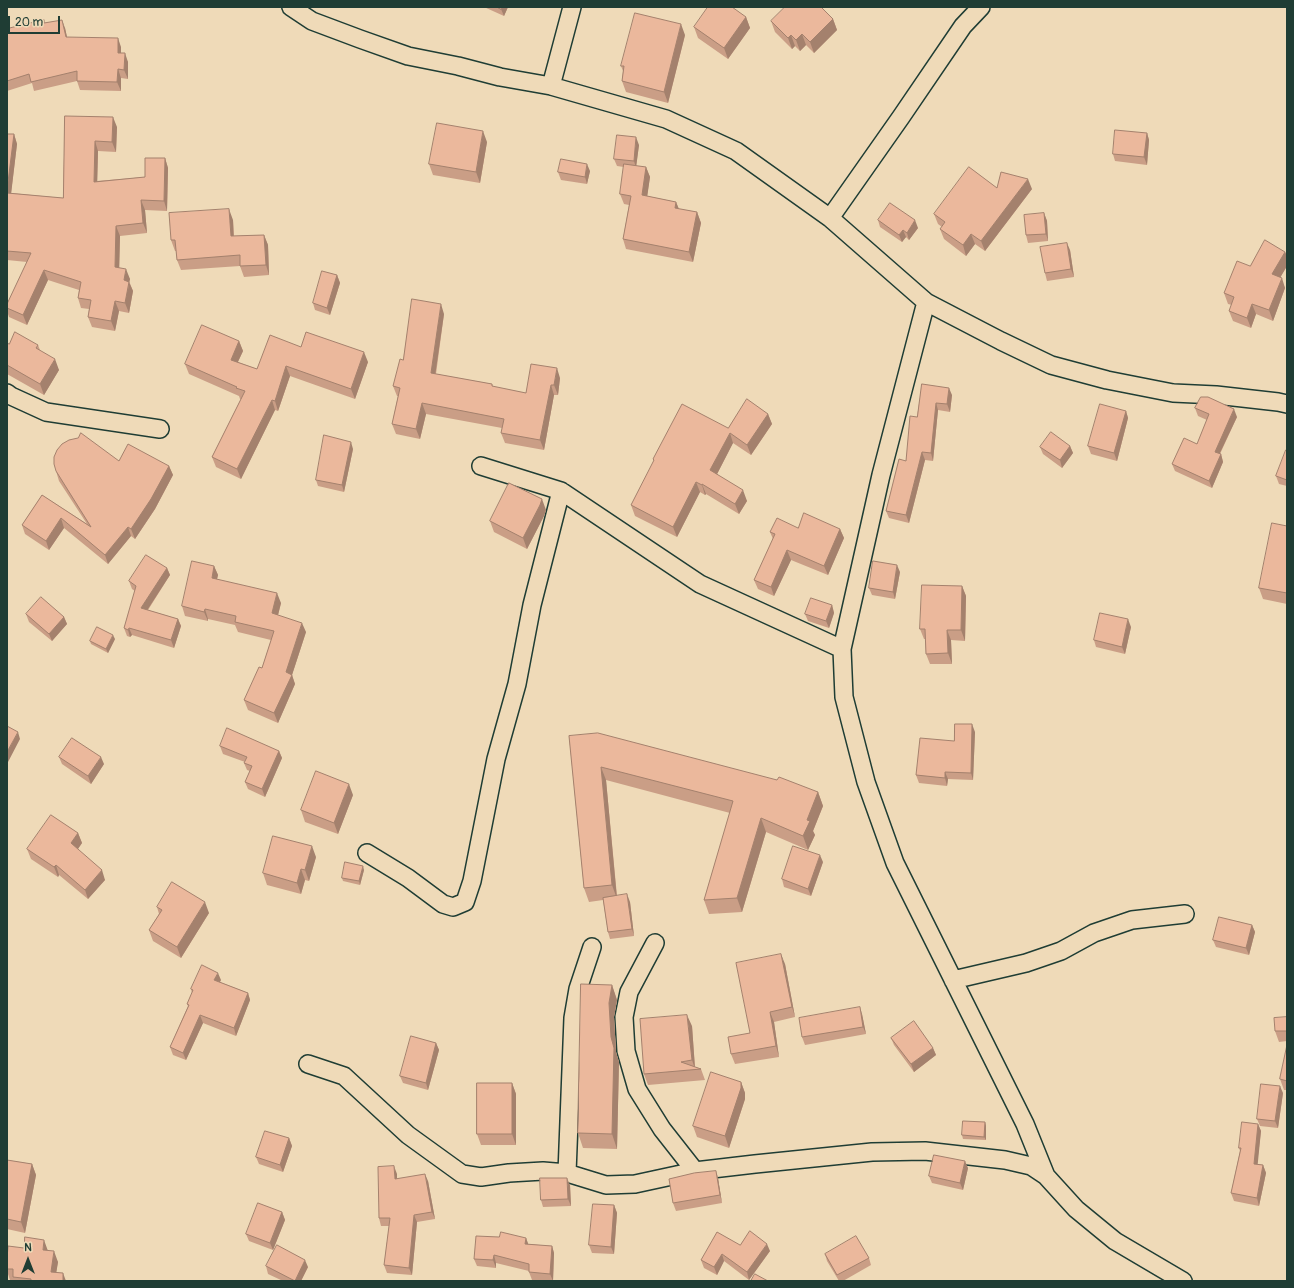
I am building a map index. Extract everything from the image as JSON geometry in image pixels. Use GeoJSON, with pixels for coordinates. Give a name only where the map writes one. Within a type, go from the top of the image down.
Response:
{"type":"FeatureCollection","features":[{"type":"Feature","properties":{"kind":"street"},"geometry":{"type":"LineString","coordinates":[[291,7],[312,21],[408,56],[551,86],[666,119],[736,151],[830,218],[926,302],[1051,365],[1107,380],[1173,393],[1216,395],[1287,404]]}},
{"type":"Feature","properties":{"kind":"street"},"geometry":{"type":"LineString","coordinates":[[551,86],[572,7]]}},
{"type":"Feature","properties":{"kind":"street"},"geometry":{"type":"LineString","coordinates":[[830,218],[902,117],[963,26],[981,7]]}},
{"type":"Feature","properties":{"kind":"street"},"geometry":{"type":"LineString","coordinates":[[926,302],[881,475],[842,649],[844,698],[866,782],[895,863],[1025,1124],[1046,1176]]}},
{"type":"Feature","properties":{"kind":"street"},"geometry":{"type":"LineString","coordinates":[[7,393],[46,412],[160,429]]}},
{"type":"Feature","properties":{"kind":"street"},"geometry":{"type":"LineString","coordinates":[[481,466],[561,491],[700,584],[842,649]]}},
{"type":"Feature","properties":{"kind":"street"},"geometry":{"type":"LineString","coordinates":[[367,853],[408,878],[443,904],[453,907],[465,902],[472,881],[496,759],[517,684],[532,605],[561,491]]}},
{"type":"Feature","properties":{"kind":"street"},"geometry":{"type":"LineString","coordinates":[[953,980],[1026,962],[1061,951],[1094,933],[1132,920],[1186,914]]}},
{"type":"Feature","properties":{"kind":"street"},"geometry":{"type":"LineString","coordinates":[[655,943],[629,992],[624,1017],[626,1051],[637,1089],[662,1129],[695,1171]]}},
{"type":"Feature","properties":{"kind":"street"},"geometry":{"type":"LineString","coordinates":[[567,1173],[572,1018],[578,989],[592,947]]}},
{"type":"Feature","properties":{"kind":"street"},"geometry":{"type":"LineString","coordinates":[[308,1064],[344,1076],[408,1135],[462,1174],[481,1177],[543,1171],[567,1173],[606,1185],[635,1184],[695,1171],[872,1152],[925,1151],[1005,1160],[1030,1166],[1046,1176],[1076,1209],[1115,1241],[1183,1281]]}},
{"type":"Feature","properties":{"kind":"building"},"geometry":{"type":"Polygon","coordinates":[[[708,7],[732,7],[746,17],[724,48],[694,27],[708,7]]]}},
{"type":"Feature","properties":{"kind":"building"},"geometry":{"type":"Polygon","coordinates":[[[785,7],[821,7],[833,19],[810,42],[802,34],[796,40],[791,35],[788,38],[771,21],[785,7]]]}},
{"type":"Feature","properties":{"kind":"building"},"geometry":{"type":"Polygon","coordinates":[[[635,13],[681,24],[664,92],[622,81],[624,66],[621,66],[635,13]]]}},
{"type":"Feature","properties":{"kind":"building"},"geometry":{"type":"Polygon","coordinates":[[[44,20],[44,23],[62,20],[66,37],[118,38],[118,53],[125,53],[124,70],[118,69],[117,82],[77,81],[77,71],[31,82],[29,74],[7,81],[7,29],[44,20]]]}},
{"type":"Feature","properties":{"kind":"building"},"geometry":{"type":"Polygon","coordinates":[[[65,116],[113,117],[112,142],[95,141],[94,182],[145,177],[145,158],[165,158],[164,201],[141,200],[143,223],[116,226],[115,267],[126,269],[124,280],[129,282],[125,303],[115,301],[111,321],[88,317],[91,300],[78,298],[81,282],[44,270],[23,315],[7,308],[7,304],[31,253],[7,251],[7,193],[63,198],[65,116]]]}},
{"type":"Feature","properties":{"kind":"building"},"geometry":{"type":"Polygon","coordinates":[[[437,123],[483,131],[476,172],[429,164],[437,123]]]}},
{"type":"Feature","properties":{"kind":"building"},"geometry":{"type":"Polygon","coordinates":[[[1115,130],[1147,133],[1144,157],[1113,154],[1115,130]]]}},
{"type":"Feature","properties":{"kind":"building"},"geometry":{"type":"Polygon","coordinates":[[[7,134],[14,134],[7,190],[7,134]]]}},
{"type":"Feature","properties":{"kind":"building"},"geometry":{"type":"Polygon","coordinates":[[[617,135],[636,137],[634,161],[614,159],[617,135]]]}},
{"type":"Feature","properties":{"kind":"building"},"geometry":{"type":"Polygon","coordinates":[[[561,159],[587,164],[585,177],[558,172],[561,159]]]}},
{"type":"Feature","properties":{"kind":"building"},"geometry":{"type":"Polygon","coordinates":[[[624,164],[646,167],[642,195],[676,202],[675,208],[697,212],[689,252],[623,239],[631,196],[620,194],[624,164]]]}},
{"type":"Feature","properties":{"kind":"building"},"geometry":{"type":"Polygon","coordinates":[[[969,167],[997,188],[1001,172],[1028,179],[981,241],[971,234],[963,245],[940,229],[945,222],[934,214],[969,167]]]}},
{"type":"Feature","properties":{"kind":"building"},"geometry":{"type":"Polygon","coordinates":[[[890,203],[915,220],[907,233],[903,230],[899,235],[878,220],[890,203]]]}},
{"type":"Feature","properties":{"kind":"building"},"geometry":{"type":"Polygon","coordinates":[[[229,209],[231,236],[264,235],[266,265],[240,266],[240,255],[177,260],[175,240],[171,240],[169,213],[229,209]]]}},
{"type":"Feature","properties":{"kind":"building"},"geometry":{"type":"Polygon","coordinates":[[[1044,213],[1046,234],[1026,235],[1024,215],[1044,213]]]}},
{"type":"Feature","properties":{"kind":"building"},"geometry":{"type":"Polygon","coordinates":[[[1265,240],[1285,252],[1272,274],[1282,278],[1269,310],[1252,304],[1247,318],[1229,311],[1234,297],[1224,293],[1237,261],[1250,266],[1265,240]]]}},
{"type":"Feature","properties":{"kind":"building"},"geometry":{"type":"Polygon","coordinates":[[[1067,243],[1071,269],[1045,273],[1040,247],[1067,243]]]}},
{"type":"Feature","properties":{"kind":"building"},"geometry":{"type":"Polygon","coordinates":[[[322,271],[337,275],[327,308],[313,303],[322,271]]]}},
{"type":"Feature","properties":{"kind":"building"},"geometry":{"type":"Polygon","coordinates":[[[412,299],[441,304],[431,373],[492,384],[492,386],[526,393],[531,364],[557,368],[554,385],[551,385],[540,440],[501,433],[504,419],[422,403],[416,429],[392,424],[400,388],[393,386],[400,359],[403,360],[412,299]]]}},
{"type":"Feature","properties":{"kind":"building"},"geometry":{"type":"Polygon","coordinates":[[[202,325],[239,341],[231,360],[257,369],[270,335],[301,347],[306,332],[364,352],[351,389],[286,366],[275,401],[272,400],[237,469],[212,457],[245,391],[185,364],[202,325]]]}},
{"type":"Feature","properties":{"kind":"building"},"geometry":{"type":"Polygon","coordinates":[[[15,332],[38,345],[36,348],[55,359],[40,384],[7,365],[7,343],[9,344],[15,332]]]}},
{"type":"Feature","properties":{"kind":"building"},"geometry":{"type":"Polygon","coordinates":[[[922,384],[949,388],[947,404],[936,403],[931,453],[922,452],[906,515],[886,511],[899,459],[906,461],[910,416],[917,417],[922,384]]]}},
{"type":"Feature","properties":{"kind":"building"},"geometry":{"type":"Polygon","coordinates":[[[1201,397],[1208,397],[1234,409],[1215,452],[1221,454],[1209,481],[1172,464],[1184,438],[1197,444],[1209,414],[1195,408],[1201,397]]]}},
{"type":"Feature","properties":{"kind":"building"},"geometry":{"type":"Polygon","coordinates":[[[747,399],[768,414],[747,445],[730,433],[710,470],[743,490],[735,504],[702,484],[696,482],[673,527],[631,505],[682,404],[728,428],[747,399]]]}},
{"type":"Feature","properties":{"kind":"building"},"geometry":{"type":"Polygon","coordinates":[[[1100,404],[1126,411],[1114,453],[1088,446],[1100,404]]]}},
{"type":"Feature","properties":{"kind":"building"},"geometry":{"type":"Polygon","coordinates":[[[1051,432],[1070,446],[1060,460],[1040,447],[1051,432]]]}},
{"type":"Feature","properties":{"kind":"building"},"geometry":{"type":"Polygon","coordinates":[[[81,433],[119,461],[128,444],[169,466],[151,499],[131,529],[128,527],[105,555],[61,518],[46,541],[22,525],[42,495],[91,527],[56,471],[54,464],[54,457],[62,444],[69,440],[78,438],[81,433]]]}},
{"type":"Feature","properties":{"kind":"building"},"geometry":{"type":"Polygon","coordinates":[[[324,435],[351,442],[342,485],[316,480],[324,435]]]}},
{"type":"Feature","properties":{"kind":"building"},"geometry":{"type":"Polygon","coordinates":[[[1287,450],[1287,480],[1276,476],[1287,450]]]}},
{"type":"Feature","properties":{"kind":"building"},"geometry":{"type":"Polygon","coordinates":[[[509,483],[542,499],[523,538],[490,521],[509,483]]]}},
{"type":"Feature","properties":{"kind":"building"},"geometry":{"type":"Polygon","coordinates":[[[804,513],[840,529],[824,566],[787,550],[771,587],[754,580],[775,534],[770,532],[777,518],[798,528],[804,513]]]}},
{"type":"Feature","properties":{"kind":"building"},"geometry":{"type":"Polygon","coordinates":[[[1272,523],[1287,526],[1287,593],[1259,588],[1272,523]]]}},
{"type":"Feature","properties":{"kind":"building"},"geometry":{"type":"Polygon","coordinates":[[[146,555],[167,568],[141,608],[178,619],[171,640],[129,628],[128,630],[124,628],[136,586],[129,581],[146,555]]]}},
{"type":"Feature","properties":{"kind":"building"},"geometry":{"type":"Polygon","coordinates":[[[192,561],[214,566],[212,578],[277,593],[272,613],[302,623],[286,672],[292,675],[274,713],[244,700],[259,667],[262,668],[274,631],[235,622],[236,616],[205,609],[204,612],[182,606],[192,561]]]}},
{"type":"Feature","properties":{"kind":"building"},"geometry":{"type":"Polygon","coordinates":[[[873,561],[897,565],[893,592],[869,588],[873,561]]]}},
{"type":"Feature","properties":{"kind":"building"},"geometry":{"type":"Polygon","coordinates":[[[922,585],[962,586],[961,630],[947,630],[948,653],[926,654],[925,629],[920,629],[922,585]]]}},
{"type":"Feature","properties":{"kind":"building"},"geometry":{"type":"Polygon","coordinates":[[[41,597],[64,617],[49,634],[26,614],[41,597]]]}},
{"type":"Feature","properties":{"kind":"building"},"geometry":{"type":"Polygon","coordinates":[[[811,598],[832,605],[826,621],[805,614],[811,598]]]}},
{"type":"Feature","properties":{"kind":"building"},"geometry":{"type":"Polygon","coordinates":[[[1100,613],[1128,619],[1122,647],[1094,640],[1100,613]]]}},
{"type":"Feature","properties":{"kind":"building"},"geometry":{"type":"Polygon","coordinates":[[[97,627],[113,635],[106,649],[90,641],[97,627]]]}},
{"type":"Feature","properties":{"kind":"building"},"geometry":{"type":"Polygon","coordinates":[[[955,724],[972,724],[971,773],[945,772],[945,778],[916,775],[920,738],[954,741],[955,724]]]}},
{"type":"Feature","properties":{"kind":"building"},"geometry":{"type":"Polygon","coordinates":[[[7,726],[18,732],[7,752],[7,726]]]}},
{"type":"Feature","properties":{"kind":"building"},"geometry":{"type":"Polygon","coordinates":[[[227,728],[279,751],[262,789],[245,782],[252,766],[244,763],[247,757],[220,746],[227,728]]]}},
{"type":"Feature","properties":{"kind":"building"},"geometry":{"type":"Polygon","coordinates":[[[598,733],[777,780],[779,777],[818,792],[807,820],[810,821],[803,836],[761,818],[737,898],[704,900],[733,801],[601,767],[612,885],[584,888],[569,736],[598,733]]]}},
{"type":"Feature","properties":{"kind":"building"},"geometry":{"type":"Polygon","coordinates":[[[72,738],[101,757],[88,776],[59,757],[72,738]]]}},
{"type":"Feature","properties":{"kind":"building"},"geometry":{"type":"Polygon","coordinates":[[[316,771],[349,784],[334,823],[301,810],[316,771]]]}},
{"type":"Feature","properties":{"kind":"building"},"geometry":{"type":"Polygon","coordinates":[[[51,815],[78,833],[71,843],[102,870],[85,890],[56,865],[54,867],[27,849],[51,815]]]}},
{"type":"Feature","properties":{"kind":"building"},"geometry":{"type":"Polygon","coordinates":[[[273,836],[312,846],[305,870],[301,869],[297,883],[263,873],[273,836]]]}},
{"type":"Feature","properties":{"kind":"building"},"geometry":{"type":"Polygon","coordinates":[[[793,846],[820,855],[808,889],[782,879],[793,846]]]}},
{"type":"Feature","properties":{"kind":"building"},"geometry":{"type":"Polygon","coordinates":[[[345,862],[363,866],[359,881],[342,878],[345,862]]]}},
{"type":"Feature","properties":{"kind":"building"},"geometry":{"type":"Polygon","coordinates":[[[172,882],[205,902],[177,947],[149,930],[162,910],[157,907],[172,882]]]}},
{"type":"Feature","properties":{"kind":"building"},"geometry":{"type":"Polygon","coordinates":[[[627,894],[632,929],[608,932],[603,898],[627,894]]]}},
{"type":"Feature","properties":{"kind":"building"},"geometry":{"type":"Polygon","coordinates":[[[1219,917],[1252,925],[1246,948],[1213,940],[1219,917]]]}},
{"type":"Feature","properties":{"kind":"building"},"geometry":{"type":"Polygon","coordinates":[[[781,954],[792,1007],[770,1012],[776,1046],[731,1054],[728,1037],[750,1033],[736,963],[781,954]]]}},
{"type":"Feature","properties":{"kind":"building"},"geometry":{"type":"Polygon","coordinates":[[[202,965],[218,973],[214,980],[248,993],[234,1028],[200,1015],[183,1053],[170,1047],[189,1005],[187,1004],[193,990],[191,989],[202,965]]]}},
{"type":"Feature","properties":{"kind":"building"},"geometry":{"type":"Polygon","coordinates":[[[581,984],[612,985],[609,1003],[611,1037],[614,1048],[612,1134],[578,1133],[581,984]]]}},
{"type":"Feature","properties":{"kind":"building"},"geometry":{"type":"Polygon","coordinates":[[[860,1007],[863,1027],[802,1037],[799,1018],[860,1007]]]}},
{"type":"Feature","properties":{"kind":"building"},"geometry":{"type":"Polygon","coordinates":[[[687,1015],[692,1060],[681,1062],[701,1069],[644,1074],[640,1019],[687,1015]]]}},
{"type":"Feature","properties":{"kind":"building"},"geometry":{"type":"Polygon","coordinates":[[[1287,1017],[1287,1031],[1275,1031],[1274,1018],[1287,1017]]]}},
{"type":"Feature","properties":{"kind":"building"},"geometry":{"type":"Polygon","coordinates":[[[914,1021],[933,1048],[911,1064],[891,1038],[914,1021]]]}},
{"type":"Feature","properties":{"kind":"building"},"geometry":{"type":"Polygon","coordinates":[[[411,1036],[436,1043],[426,1083],[400,1076],[411,1036]]]}},
{"type":"Feature","properties":{"kind":"building"},"geometry":{"type":"Polygon","coordinates":[[[1287,1045],[1287,1081],[1280,1079],[1287,1045]]]}},
{"type":"Feature","properties":{"kind":"building"},"geometry":{"type":"Polygon","coordinates":[[[711,1072],[741,1082],[741,1088],[725,1136],[693,1126],[711,1072]]]}},
{"type":"Feature","properties":{"kind":"building"},"geometry":{"type":"Polygon","coordinates":[[[477,1083],[512,1083],[512,1134],[477,1134],[477,1083]]]}},
{"type":"Feature","properties":{"kind":"building"},"geometry":{"type":"Polygon","coordinates":[[[1261,1084],[1280,1086],[1275,1121],[1257,1119],[1261,1084]]]}},
{"type":"Feature","properties":{"kind":"building"},"geometry":{"type":"Polygon","coordinates":[[[963,1121],[985,1122],[984,1137],[962,1135],[963,1121]]]}},
{"type":"Feature","properties":{"kind":"building"},"geometry":{"type":"Polygon","coordinates":[[[1242,1122],[1258,1124],[1254,1164],[1263,1165],[1257,1198],[1231,1193],[1241,1148],[1239,1148],[1242,1122]]]}},
{"type":"Feature","properties":{"kind":"building"},"geometry":{"type":"Polygon","coordinates":[[[265,1131],[289,1138],[280,1165],[256,1157],[265,1131]]]}},
{"type":"Feature","properties":{"kind":"building"},"geometry":{"type":"Polygon","coordinates":[[[934,1155],[965,1161],[960,1183],[929,1176],[934,1155]]]}},
{"type":"Feature","properties":{"kind":"building"},"geometry":{"type":"Polygon","coordinates":[[[7,1160],[32,1164],[21,1222],[7,1219],[7,1160]]]}},
{"type":"Feature","properties":{"kind":"building"},"geometry":{"type":"Polygon","coordinates":[[[394,1166],[395,1179],[425,1174],[432,1212],[414,1215],[409,1268],[384,1265],[390,1218],[379,1218],[378,1167],[394,1166]]]}},
{"type":"Feature","properties":{"kind":"building"},"geometry":{"type":"Polygon","coordinates":[[[716,1171],[720,1195],[673,1203],[669,1179],[694,1173],[716,1171]]]}},
{"type":"Feature","properties":{"kind":"building"},"geometry":{"type":"Polygon","coordinates":[[[540,1178],[567,1178],[568,1199],[541,1200],[540,1178]]]}},
{"type":"Feature","properties":{"kind":"building"},"geometry":{"type":"Polygon","coordinates":[[[258,1203],[282,1212],[270,1243],[246,1234],[258,1203]]]}},
{"type":"Feature","properties":{"kind":"building"},"geometry":{"type":"Polygon","coordinates":[[[593,1204],[614,1205],[611,1247],[589,1245],[593,1204]]]}},
{"type":"Feature","properties":{"kind":"building"},"geometry":{"type":"Polygon","coordinates":[[[750,1231],[767,1244],[747,1272],[722,1254],[714,1267],[701,1260],[717,1232],[740,1245],[750,1231]]]}},
{"type":"Feature","properties":{"kind":"building"},"geometry":{"type":"Polygon","coordinates":[[[501,1232],[526,1238],[525,1244],[552,1246],[550,1274],[529,1272],[529,1264],[494,1255],[493,1260],[474,1259],[476,1236],[499,1237],[501,1232]]]}},
{"type":"Feature","properties":{"kind":"building"},"geometry":{"type":"Polygon","coordinates":[[[856,1236],[869,1258],[837,1275],[825,1254],[856,1236]]]}},
{"type":"Feature","properties":{"kind":"building"},"geometry":{"type":"Polygon","coordinates":[[[25,1237],[44,1240],[43,1250],[54,1251],[51,1272],[63,1273],[63,1281],[31,1281],[31,1279],[13,1277],[13,1269],[7,1269],[8,1246],[24,1248],[25,1237]]]}},
{"type":"Feature","properties":{"kind":"building"},"geometry":{"type":"Polygon","coordinates":[[[277,1245],[305,1260],[295,1281],[266,1266],[277,1245]]]}},
{"type":"Feature","properties":{"kind":"building"},"geometry":{"type":"Polygon","coordinates":[[[755,1274],[768,1281],[751,1281],[755,1274]]]}}]}
